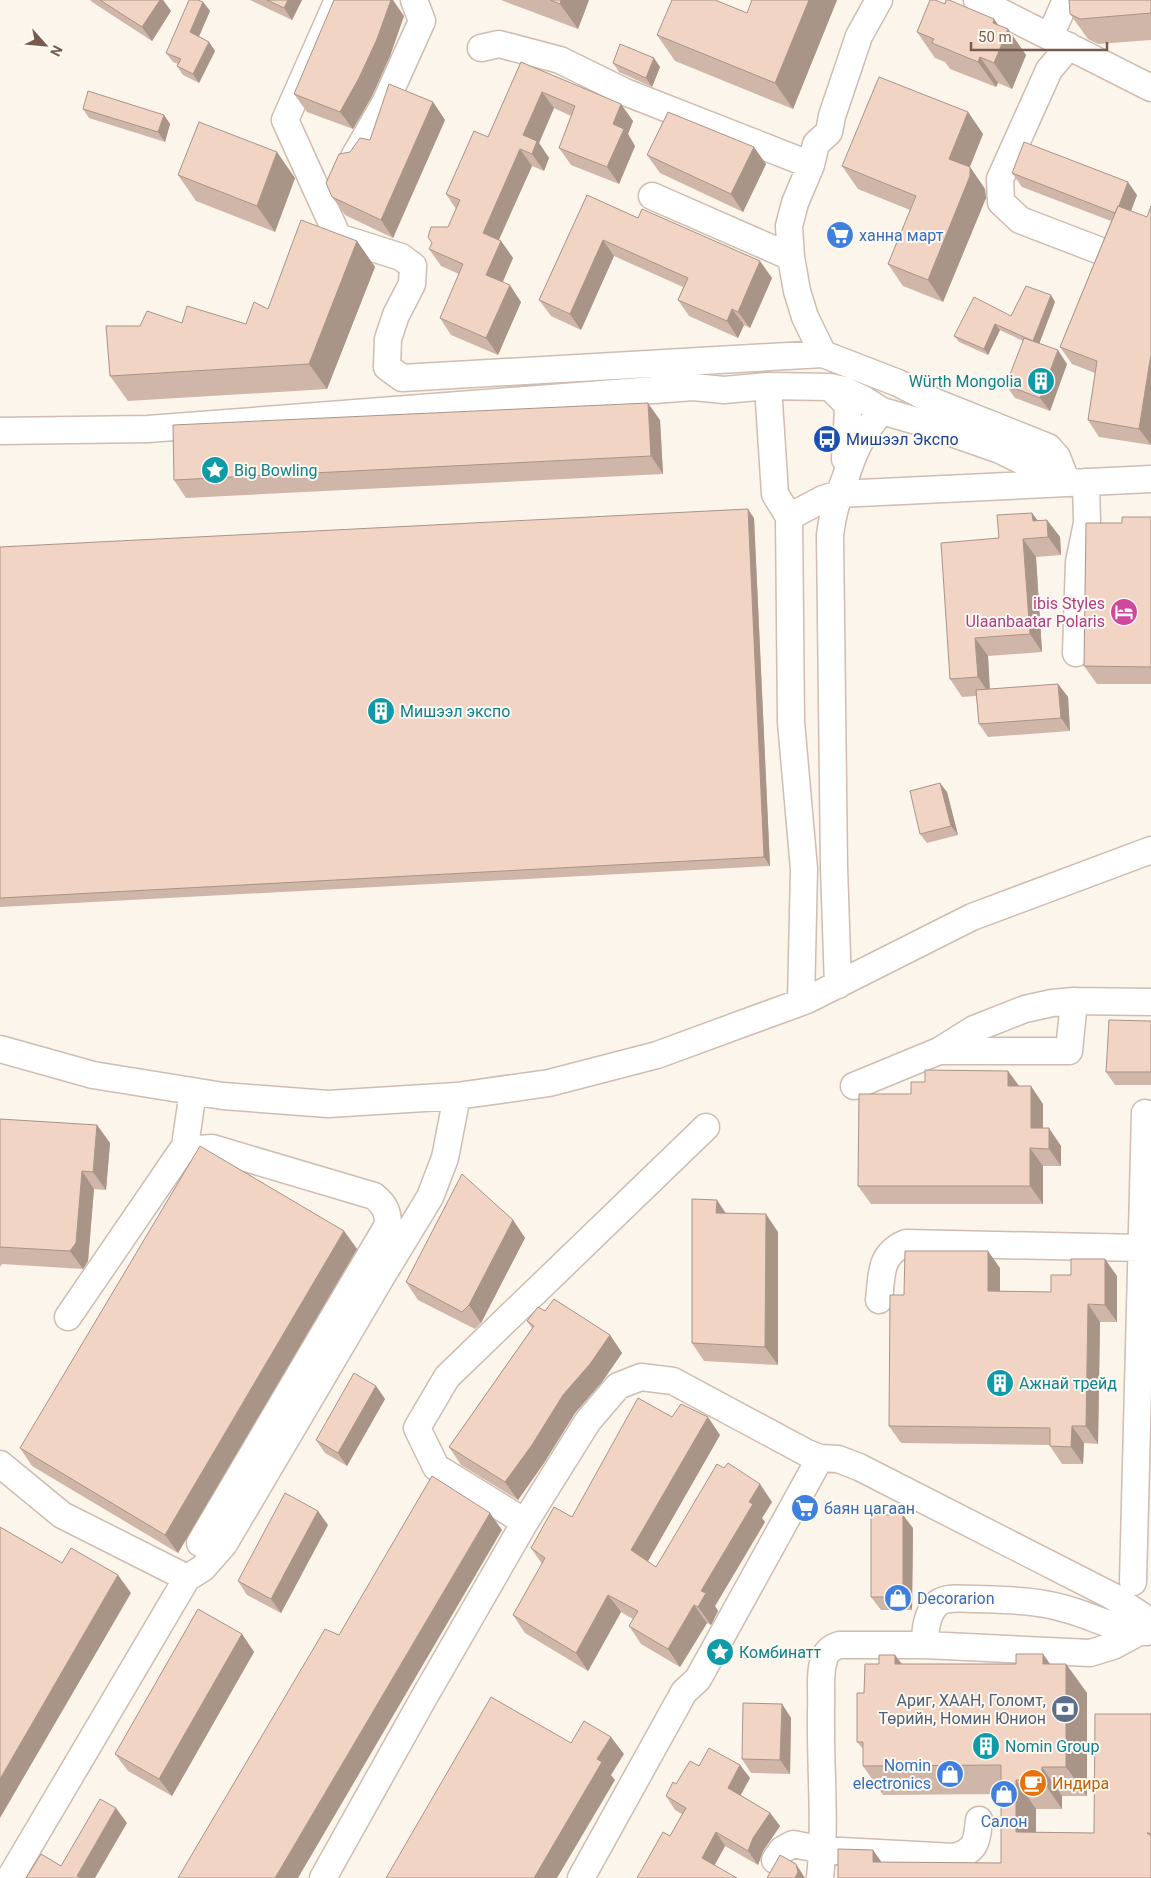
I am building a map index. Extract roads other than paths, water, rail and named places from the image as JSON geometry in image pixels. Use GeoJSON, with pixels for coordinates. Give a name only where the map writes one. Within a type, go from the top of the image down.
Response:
{"type":"FeatureCollection","features":[{"type":"Feature","properties":{"kind":"street"},"geometry":{"type":"LineString","coordinates":[[338,0],[285,120],[338,237],[401,257],[413,266],[412,284],[396,314],[388,339],[387,367],[402,378],[823,354],[898,383],[936,402],[1048,447],[1077,483],[1087,523],[1079,562],[1076,653]]}},
{"type":"Feature","properties":{"kind":"street"},"geometry":{"type":"LineString","coordinates":[[354,157],[385,103],[422,21],[414,0]]}},
{"type":"Feature","properties":{"kind":"street"},"geometry":{"type":"LineString","coordinates":[[823,354],[805,318],[797,291],[791,257],[789,226],[795,203],[811,165],[816,144],[829,132],[832,116],[860,36],[879,0]]}},
{"type":"Feature","properties":{"kind":"street"},"geometry":{"type":"LineString","coordinates":[[977,0],[1151,88]]}},
{"type":"Feature","properties":{"kind":"street"},"geometry":{"type":"LineString","coordinates":[[1066,0],[1059,41],[1049,70],[1000,179],[1001,202],[1020,220],[1098,250]]}},
{"type":"Feature","properties":{"kind":"street"},"geometry":{"type":"LineString","coordinates":[[481,48],[499,44],[560,60],[625,92],[811,165]]}},
{"type":"Feature","properties":{"kind":"street"},"geometry":{"type":"LineString","coordinates":[[652,196],[791,257]]}},
{"type":"Feature","properties":{"kind":"street"},"geometry":{"type":"LineString","coordinates":[[0,431],[148,429],[693,387],[724,390],[768,386],[830,387],[844,390],[863,399],[882,412],[920,422],[1000,450],[1077,483]]}},
{"type":"Feature","properties":{"kind":"street"},"geometry":{"type":"LineString","coordinates":[[768,386],[775,494],[789,517],[791,722],[804,869],[801,1002]]}},
{"type":"Feature","properties":{"kind":"street"},"geometry":{"type":"LineString","coordinates":[[830,387],[846,403],[848,412],[843,483]]}},
{"type":"Feature","properties":{"kind":"street"},"geometry":{"type":"LineString","coordinates":[[838,985],[834,867],[830,535],[834,505],[858,443],[882,412]]}},
{"type":"Feature","properties":{"kind":"street"},"geometry":{"type":"LineString","coordinates":[[789,517],[823,498],[843,483],[1077,483],[1151,479]]}},
{"type":"Feature","properties":{"kind":"street"},"geometry":{"type":"LineString","coordinates":[[791,722],[799,732],[814,738],[818,738],[832,728]]}},
{"type":"Feature","properties":{"kind":"street"},"geometry":{"type":"LineString","coordinates":[[0,1049],[93,1075],[193,1092],[328,1104],[457,1096],[549,1083],[658,1055],[801,1002],[972,918],[1151,850]]}},
{"type":"Feature","properties":{"kind":"street"},"geometry":{"type":"LineString","coordinates":[[854,1086],[939,1051],[974,1029],[1034,1007],[1074,1000],[1151,1002]]}},
{"type":"Feature","properties":{"kind":"street"},"geometry":{"type":"LineString","coordinates":[[939,1051],[1069,1051],[1074,1000]]}},
{"type":"Feature","properties":{"kind":"street"},"geometry":{"type":"LineString","coordinates":[[68,1317],[185,1146],[193,1092]]}},
{"type":"Feature","properties":{"kind":"street"},"geometry":{"type":"LineString","coordinates":[[10,1878],[187,1578],[203,1568],[224,1544],[430,1197],[445,1158],[457,1096]]}},
{"type":"Feature","properties":{"kind":"street"},"geometry":{"type":"LineString","coordinates":[[1133,1582],[1141,1248],[1147,1207],[1145,1113]]}},
{"type":"Feature","properties":{"kind":"street"},"geometry":{"type":"LineString","coordinates":[[526,1522],[436,1467],[416,1428],[447,1377],[706,1127]]}},
{"type":"Feature","properties":{"kind":"street"},"geometry":{"type":"LineString","coordinates":[[185,1146],[198,1149],[212,1148],[374,1196],[381,1202],[388,1213],[388,1225],[200,1543]]}},
{"type":"Feature","properties":{"kind":"street"},"geometry":{"type":"LineString","coordinates":[[879,1300],[883,1265],[886,1257],[895,1248],[906,1243],[1141,1248]]}},
{"type":"Feature","properties":{"kind":"street"},"geometry":{"type":"LineString","coordinates":[[323,1878],[422,1701],[526,1522],[588,1421],[618,1386],[641,1377],[673,1381],[807,1453],[820,1458],[838,1459],[859,1468],[1112,1596],[1147,1629]]}},
{"type":"Feature","properties":{"kind":"street"},"geometry":{"type":"LineString","coordinates":[[581,1878],[684,1692],[698,1678],[820,1458]]}},
{"type":"Feature","properties":{"kind":"street"},"geometry":{"type":"LineString","coordinates":[[0,1464],[62,1515],[187,1578]]}},
{"type":"Feature","properties":{"kind":"street"},"geometry":{"type":"LineString","coordinates":[[925,1645],[926,1629],[936,1604],[951,1599],[1038,1603],[1067,1609],[1100,1622],[1147,1629]]}},
{"type":"Feature","properties":{"kind":"street"},"geometry":{"type":"LineString","coordinates":[[820,1878],[823,1850],[821,1742],[823,1661],[830,1649],[839,1645],[925,1645],[1090,1653],[1113,1646],[1147,1629]]}},
{"type":"Feature","properties":{"kind":"street"},"geometry":{"type":"LineString","coordinates":[[775,1860],[782,1850],[793,1844],[823,1850],[954,1857],[967,1854],[974,1846],[978,1836],[979,1820]]}},
{"type":"Feature","properties":{"kind":"place","name":"ханна март"},"geometry":{"type":"Point","coordinates":[840,235]}},
{"type":"Feature","properties":{"kind":"place","name":"Würth Mongolia"},"geometry":{"type":"Point","coordinates":[1041,381]}},
{"type":"Feature","properties":{"kind":"place","name":"Мишээл Экспо"},"geometry":{"type":"Point","coordinates":[827,439]}},
{"type":"Feature","properties":{"kind":"place","name":"Big Bowling"},"geometry":{"type":"Point","coordinates":[215,470]}},
{"type":"Feature","properties":{"kind":"place","name":"ibis Styles Ulaanbaatar Polaris"},"geometry":{"type":"Point","coordinates":[1124,612]}},
{"type":"Feature","properties":{"kind":"place","name":"Мишээл экспо"},"geometry":{"type":"Point","coordinates":[381,711]}},
{"type":"Feature","properties":{"kind":"place","name":"Ажнай трейд"},"geometry":{"type":"Point","coordinates":[1000,1383]}},
{"type":"Feature","properties":{"kind":"place","name":"баян цагаан"},"geometry":{"type":"Point","coordinates":[805,1508]}},
{"type":"Feature","properties":{"kind":"place","name":"Decorarion"},"geometry":{"type":"Point","coordinates":[898,1598]}},
{"type":"Feature","properties":{"kind":"place","name":"Комбинатт"},"geometry":{"type":"Point","coordinates":[720,1652]}},
{"type":"Feature","properties":{"kind":"place","name":"Ариг, ХААН, Голомт, Төрийн, Номин Юнион"},"geometry":{"type":"Point","coordinates":[1065,1709]}},
{"type":"Feature","properties":{"kind":"place","name":"Nomin Group"},"geometry":{"type":"Point","coordinates":[986,1746]}},
{"type":"Feature","properties":{"kind":"place","name":"Nomin electronics"},"geometry":{"type":"Point","coordinates":[950,1774]}},
{"type":"Feature","properties":{"kind":"place","name":"Индира"},"geometry":{"type":"Point","coordinates":[1033,1783]}},
{"type":"Feature","properties":{"kind":"place","name":"Салон"},"geometry":{"type":"Point","coordinates":[1004,1794]}}]}
